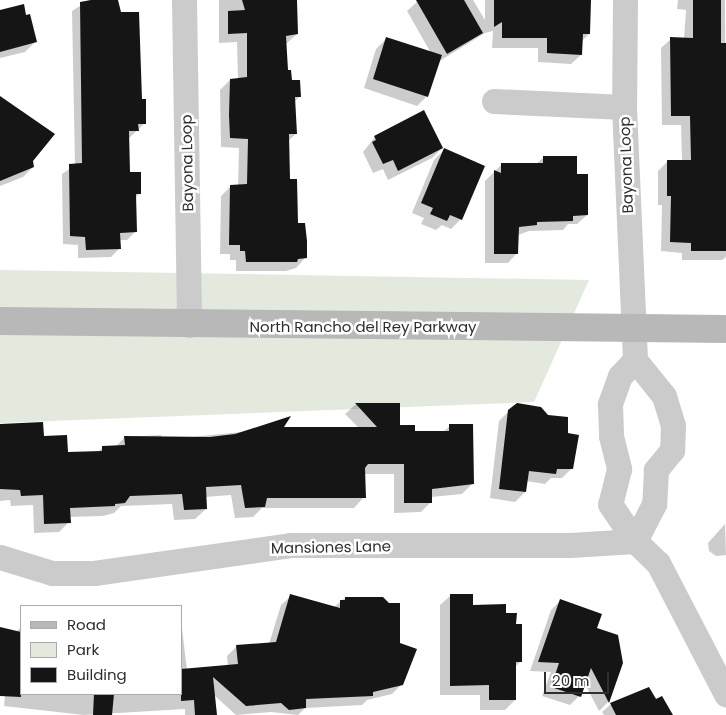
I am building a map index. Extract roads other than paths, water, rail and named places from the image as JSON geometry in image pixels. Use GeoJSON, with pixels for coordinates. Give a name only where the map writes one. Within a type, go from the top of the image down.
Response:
{"type":"FeatureCollection","features":[{"type":"Feature","properties":{"kind":"street","name":"Bayona Loop"},"geometry":{"type":"LineString","coordinates":[[184,0],[189,325]]}},
{"type":"Feature","properties":{"kind":"street","name":"Bayona Loop"},"geometry":{"type":"LineString","coordinates":[[625,0],[624,107],[635,360]]}},
{"type":"Feature","properties":{"kind":"street"},"geometry":{"type":"LineString","coordinates":[[494,101],[624,107]]}},
{"type":"Feature","properties":{"kind":"street","name":"North Rancho del Rey Parkway"},"geometry":{"type":"LineString","coordinates":[[0,321],[189,325],[726,329]]}},
{"type":"Feature","properties":{"kind":"street"},"geometry":{"type":"LineString","coordinates":[[635,541],[654,504],[656,470],[672,450],[673,426],[664,396],[635,360],[620,376],[610,404],[611,436],[619,469],[610,504],[635,541],[658,563],[726,694]]}},
{"type":"Feature","properties":{"kind":"street"},"geometry":{"type":"LineString","coordinates":[[619,469],[656,470]]}},
{"type":"Feature","properties":{"kind":"street","name":"Mansiones Lane"},"geometry":{"type":"LineString","coordinates":[[0,557],[52,572],[94,574],[290,545],[570,545],[635,541]]}}]}
